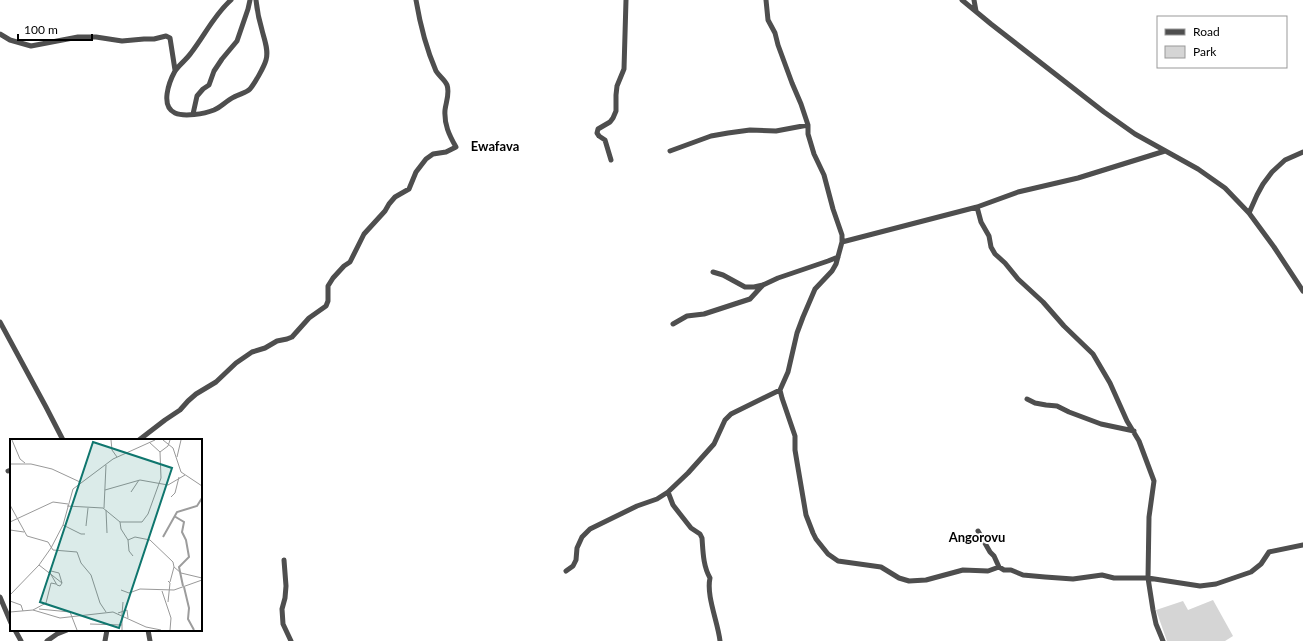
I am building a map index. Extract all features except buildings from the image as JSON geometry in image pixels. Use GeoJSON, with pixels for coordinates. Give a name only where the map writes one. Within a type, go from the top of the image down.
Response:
{"type":"FeatureCollection","features":[{"type":"Feature","properties":{"kind":"street"},"geometry":{"type":"LineString","coordinates":[[231,0],[221,10],[191,54],[175,70],[166,99],[168,107],[174,113],[186,115],[202,113],[220,107],[233,97],[249,90],[264,67],[267,58],[266,46],[258,16],[256,0]]}},
{"type":"Feature","properties":{"kind":"street"},"geometry":{"type":"LineString","coordinates":[[193,114],[197,96],[209,85],[214,71],[237,41],[250,0]]}},
{"type":"Feature","properties":{"kind":"street"},"geometry":{"type":"LineString","coordinates":[[140,439],[180,410],[196,394],[216,382],[236,363],[252,352],[265,348],[277,341],[290,338],[309,318],[326,306],[328,301],[327,289],[330,282],[344,266],[350,262],[364,234],[384,213],[397,194],[410,189],[416,172],[426,159],[433,154],[446,152],[456,147],[447,131],[445,111],[448,96],[447,85],[437,73],[430,55],[416,0]]}},
{"type":"Feature","properties":{"kind":"street"},"geometry":{"type":"LineString","coordinates":[[611,160],[605,140],[597,133],[598,129],[610,122],[616,111],[617,86],[624,69],[626,0]]}},
{"type":"Feature","properties":{"kind":"street"},"geometry":{"type":"LineString","coordinates":[[766,0],[768,20],[792,83],[802,104],[808,125],[808,134],[817,161],[824,175],[833,210],[842,235],[842,242],[838,257],[832,271],[813,294],[798,333],[788,372],[780,390],[795,436],[795,450],[806,515],[816,539],[832,558],[838,561],[881,567],[898,578],[909,581],[926,580],[964,570],[988,571],[999,567]]}},
{"type":"Feature","properties":{"kind":"street"},"geometry":{"type":"LineString","coordinates":[[962,0],[1104,112],[1135,134],[1198,168],[1225,188],[1249,213],[1274,247],[1303,291]]}},
{"type":"Feature","properties":{"kind":"street"},"geometry":{"type":"LineString","coordinates":[[974,0],[976,11]]}},
{"type":"Feature","properties":{"kind":"street"},"geometry":{"type":"LineString","coordinates":[[0,34],[10,40],[31,46],[78,37],[96,37],[122,41],[154,39],[166,36],[170,38],[175,70]]}},
{"type":"Feature","properties":{"kind":"street"},"geometry":{"type":"LineString","coordinates":[[670,151],[711,136],[728,132],[750,130],[776,131],[808,125]]}},
{"type":"Feature","properties":{"kind":"street"},"geometry":{"type":"LineString","coordinates":[[842,242],[976,208],[1018,192],[1078,178],[1165,151]]}},
{"type":"Feature","properties":{"kind":"street"},"geometry":{"type":"LineString","coordinates":[[1249,213],[1263,184],[1272,172],[1285,160],[1303,152]]}},
{"type":"Feature","properties":{"kind":"street"},"geometry":{"type":"LineString","coordinates":[[976,208],[981,222],[989,236],[991,247],[995,254],[1093,354],[1110,383],[1127,420],[1134,431],[1154,481],[1149,517],[1148,578],[1156,624],[1163,641]]}},
{"type":"Feature","properties":{"kind":"street"},"geometry":{"type":"LineString","coordinates":[[713,272],[748,287],[763,285],[778,278],[838,257]]}},
{"type":"Feature","properties":{"kind":"street"},"geometry":{"type":"LineString","coordinates":[[673,324],[687,316],[704,314],[750,299],[763,285]]}},
{"type":"Feature","properties":{"kind":"street"},"geometry":{"type":"LineString","coordinates":[[0,322],[62,439]]}},
{"type":"Feature","properties":{"kind":"street"},"geometry":{"type":"LineString","coordinates":[[566,571],[573,566],[576,560],[577,548],[582,537],[590,529],[636,506],[657,499],[668,492],[688,474],[714,444],[725,420],[731,414],[780,390]]}},
{"type":"Feature","properties":{"kind":"street"},"geometry":{"type":"LineString","coordinates":[[1027,398],[1035,403],[1057,406],[1101,424],[1134,431]]}},
{"type":"Feature","properties":{"kind":"street"},"geometry":{"type":"LineString","coordinates":[[668,492],[673,505],[691,528],[700,534],[702,538],[706,572],[710,578],[710,596],[720,641]]}},
{"type":"Feature","properties":{"kind":"street"},"geometry":{"type":"LineString","coordinates":[[978,531],[990,552],[994,556],[999,567],[1004,570],[1010,570],[1023,575],[1073,579],[1102,575],[1114,578],[1148,578],[1200,586],[1216,584],[1251,572],[1261,564],[1269,552],[1303,545]]}},
{"type":"Feature","properties":{"kind":"street"},"geometry":{"type":"LineString","coordinates":[[284,560],[286,586],[282,609],[283,624],[291,641]]}},
{"type":"Feature","properties":{"kind":"street"},"geometry":{"type":"LineString","coordinates":[[0,597],[10,621]]}},
{"type":"Feature","properties":{"kind":"street"},"geometry":{"type":"LineString","coordinates":[[15,631],[21,641]]}},
{"type":"Feature","properties":{"kind":"street"},"geometry":{"type":"LineString","coordinates":[[47,641],[64,631]]}},
{"type":"Feature","properties":{"kind":"street"},"geometry":{"type":"LineString","coordinates":[[104,641],[106,631]]}},
{"type":"Feature","properties":{"kind":"street"},"geometry":{"type":"LineString","coordinates":[[148,631],[150,641]]}},
{"type":"Feature","properties":{"kind":"green space"},"geometry":{"type":"Polygon","coordinates":[[[1213,600],[1233,636],[1225,641],[1167,641],[1156,610],[1183,601],[1188,610],[1213,600]]]}},
{"type":"Feature","properties":{"kind":"district","name":"Ewafava"},"geometry":{"type":"Point","coordinates":[495,146]}},
{"type":"Feature","properties":{"kind":"district","name":"Angorovu"},"geometry":{"type":"Point","coordinates":[977,537]}}]}
